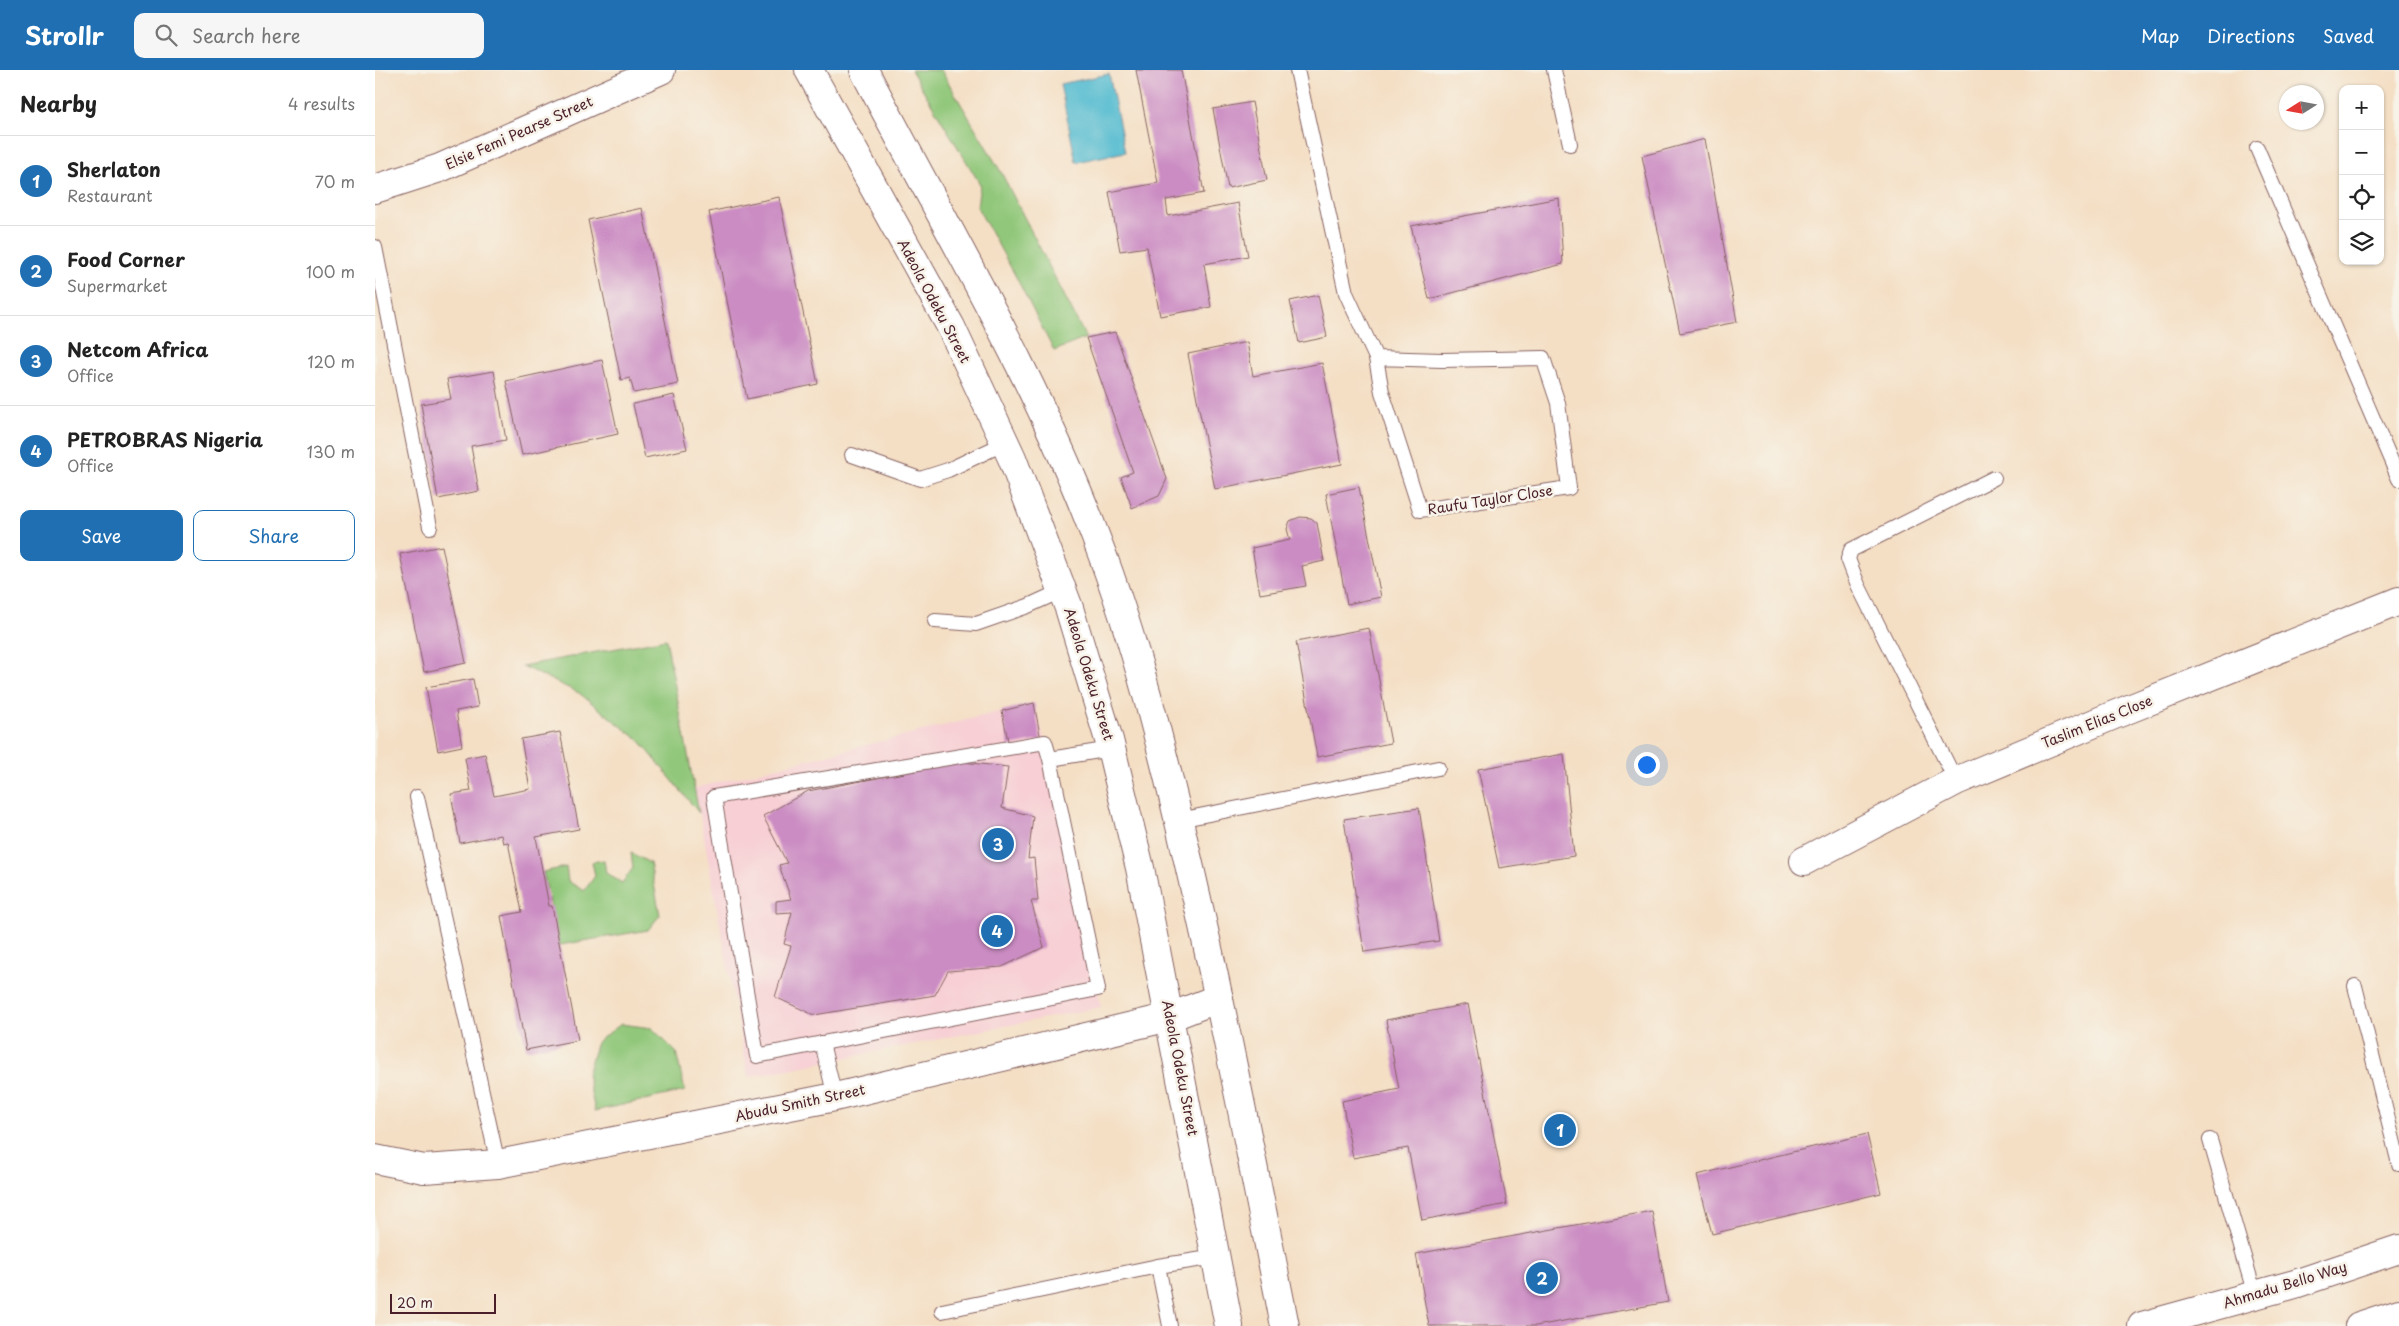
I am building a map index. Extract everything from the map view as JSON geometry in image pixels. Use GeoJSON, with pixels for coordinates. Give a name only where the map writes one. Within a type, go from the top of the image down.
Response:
{"type":"FeatureCollection","features":[{"type":"Feature","properties":{"kind":"main road","name":"Elsie Femi Pearse Street"},"geometry":{"type":"LineString","coordinates":[[375,189],[440,168],[661,70]]}},
{"type":"Feature","properties":{"kind":"main road","name":"Adeola Odeku Street"},"geometry":{"type":"LineString","coordinates":[[809,70],[951,327],[1005,443],[1063,590],[1111,749],[1140,868],[1229,1326]]}},
{"type":"Feature","properties":{"kind":"main road"},"geometry":{"type":"LineString","coordinates":[[864,70],[915,170],[989,304],[1047,422],[1096,538],[1136,659],[1179,820],[1219,998],[1285,1326]]}},
{"type":"Feature","properties":{"kind":"main road","name":"Taslim Elias Close"},"geometry":{"type":"LineString","coordinates":[[1804,861],[1956,781],[2114,715],[2399,601]]}},
{"type":"Feature","properties":{"kind":"main road","name":"Abudu Smith Street"},"geometry":{"type":"LineString","coordinates":[[375,1159],[425,1169],[498,1164],[835,1097],[1170,1017],[1219,998]]}},
{"type":"Feature","properties":{"kind":"main road","name":"Ahmadu Bello Way"},"geometry":{"type":"LineString","coordinates":[[2142,1326],[2255,1296],[2399,1249]]}},
{"type":"Feature","properties":{"kind":"main road"},"geometry":{"type":"LineString","coordinates":[[2359,1326],[2399,1313]]}},
{"type":"Feature","properties":{"kind":"lane","name":"Raufu Taylor Close"},"geometry":{"type":"LineString","coordinates":[[1297,70],[1346,293],[1375,358],[1382,392],[1419,510],[1569,488],[1558,402],[1543,358],[1442,360],[1375,358]]}},
{"type":"Feature","properties":{"kind":"lane"},"geometry":{"type":"LineString","coordinates":[[1555,70],[1570,144]]}},
{"type":"Feature","properties":{"kind":"lane"},"geometry":{"type":"LineString","coordinates":[[2257,148],[2399,479]]}},
{"type":"Feature","properties":{"kind":"lane"},"geometry":{"type":"LineString","coordinates":[[375,247],[430,527]]}},
{"type":"Feature","properties":{"kind":"lane"},"geometry":{"type":"LineString","coordinates":[[852,455],[920,479],[949,470],[1005,443]]}},
{"type":"Feature","properties":{"kind":"lane"},"geometry":{"type":"LineString","coordinates":[[1956,781],[1858,585],[1848,559],[1851,550],[1994,478]]}},
{"type":"Feature","properties":{"kind":"lane"},"geometry":{"type":"LineString","coordinates":[[935,621],[975,624],[1028,606],[1063,590]]}},
{"type":"Feature","properties":{"kind":"lane"},"geometry":{"type":"LineString","coordinates":[[1045,742],[1050,759],[1098,989],[757,1056],[714,797],[1045,742]]}},
{"type":"Feature","properties":{"kind":"lane"},"geometry":{"type":"LineString","coordinates":[[1050,759],[1111,749]]}},
{"type":"Feature","properties":{"kind":"lane"},"geometry":{"type":"LineString","coordinates":[[1179,820],[1438,768]]}},
{"type":"Feature","properties":{"kind":"lane"},"geometry":{"type":"LineString","coordinates":[[417,797],[498,1164]]}},
{"type":"Feature","properties":{"kind":"lane"},"geometry":{"type":"LineString","coordinates":[[2355,986],[2399,1164]]}},
{"type":"Feature","properties":{"kind":"lane"},"geometry":{"type":"LineString","coordinates":[[822,1042],[835,1097]]}},
{"type":"Feature","properties":{"kind":"lane"},"geometry":{"type":"LineString","coordinates":[[2210,1140],[2255,1296]]}},
{"type":"Feature","properties":{"kind":"lane"},"geometry":{"type":"LineString","coordinates":[[942,1311],[1158,1266],[1216,1257]]}},
{"type":"Feature","properties":{"kind":"lane"},"geometry":{"type":"LineString","coordinates":[[1158,1266],[1170,1326]]}},
{"type":"Feature","properties":{"kind":"shaded area"},"geometry":{"type":"Polygon","coordinates":[[[1034,703],[1050,759],[1101,1007],[748,1077],[695,788],[1034,703]]]}},
{"type":"Feature","properties":{"kind":"green space"},"geometry":{"type":"Polygon","coordinates":[[[911,70],[941,70],[1001,172],[1086,338],[1054,351],[977,207],[980,184],[911,70]]]}},
{"type":"Feature","properties":{"kind":"green space"},"geometry":{"type":"Polygon","coordinates":[[[666,639],[699,813],[640,741],[579,693],[522,666],[666,639]]]}},
{"type":"Feature","properties":{"kind":"green space"},"geometry":{"type":"Polygon","coordinates":[[[631,853],[650,863],[660,915],[648,930],[560,945],[543,872],[566,867],[568,881],[584,891],[595,876],[592,862],[604,860],[606,873],[622,883],[633,868],[631,853]]]}},
{"type":"Feature","properties":{"kind":"green space"},"geometry":{"type":"Polygon","coordinates":[[[621,1024],[652,1028],[676,1052],[685,1091],[595,1111],[587,1074],[597,1042],[621,1024]]]}},
{"type":"Feature","properties":{"kind":"water"},"geometry":{"type":"Polygon","coordinates":[[[1109,74],[1125,152],[1076,162],[1060,84],[1109,74]]]}},
{"type":"Feature","properties":{"kind":"building"},"geometry":{"type":"Polygon","coordinates":[[[1136,70],[1181,70],[1204,193],[1166,200],[1168,216],[1238,203],[1248,256],[1204,264],[1211,307],[1160,316],[1147,247],[1120,251],[1109,192],[1158,183],[1136,70]]]}},
{"type":"Feature","properties":{"kind":"building"},"geometry":{"type":"Polygon","coordinates":[[[1252,102],[1267,180],[1228,188],[1213,109],[1252,102]]]}},
{"type":"Feature","properties":{"kind":"building"},"geometry":{"type":"Polygon","coordinates":[[[1705,139],[1737,322],[1680,333],[1642,156],[1705,139]]]}},
{"type":"Feature","properties":{"kind":"building"},"geometry":{"type":"Polygon","coordinates":[[[779,197],[818,384],[747,399],[709,212],[779,197]]]}},
{"type":"Feature","properties":{"kind":"building"},"geometry":{"type":"Polygon","coordinates":[[[1559,198],[1563,264],[1429,299],[1411,226],[1559,198]]]}},
{"type":"Feature","properties":{"kind":"building"},"geometry":{"type":"Polygon","coordinates":[[[642,208],[678,384],[634,393],[630,378],[621,380],[588,220],[642,208]]]}},
{"type":"Feature","properties":{"kind":"building"},"geometry":{"type":"Polygon","coordinates":[[[1318,295],[1327,337],[1299,343],[1290,301],[1318,295]]]}},
{"type":"Feature","properties":{"kind":"building"},"geometry":{"type":"Polygon","coordinates":[[[1115,332],[1167,479],[1159,496],[1132,508],[1121,477],[1133,472],[1086,338],[1115,332]]]}},
{"type":"Feature","properties":{"kind":"building"},"geometry":{"type":"Polygon","coordinates":[[[1247,342],[1253,376],[1322,363],[1342,464],[1215,489],[1188,354],[1247,342]]]}},
{"type":"Feature","properties":{"kind":"building"},"geometry":{"type":"Polygon","coordinates":[[[602,360],[618,434],[522,455],[506,381],[602,360]]]}},
{"type":"Feature","properties":{"kind":"building"},"geometry":{"type":"Polygon","coordinates":[[[494,371],[506,440],[471,446],[479,491],[438,499],[421,404],[451,399],[447,379],[494,371]]]}},
{"type":"Feature","properties":{"kind":"building"},"geometry":{"type":"Polygon","coordinates":[[[674,395],[687,449],[645,458],[633,404],[674,395]]]}},
{"type":"Feature","properties":{"kind":"building"},"geometry":{"type":"Polygon","coordinates":[[[1359,487],[1381,597],[1347,604],[1326,494],[1359,487]]]}},
{"type":"Feature","properties":{"kind":"building"},"geometry":{"type":"Polygon","coordinates":[[[1300,517],[1311,518],[1317,523],[1324,561],[1302,566],[1306,586],[1260,594],[1252,548],[1290,540],[1287,529],[1290,521],[1300,517]]]}},
{"type":"Feature","properties":{"kind":"building"},"geometry":{"type":"Polygon","coordinates":[[[442,546],[466,663],[424,672],[400,554],[442,546]]]}},
{"type":"Feature","properties":{"kind":"building"},"geometry":{"type":"Polygon","coordinates":[[[1369,628],[1391,743],[1317,757],[1296,642],[1369,628]]]}},
{"type":"Feature","properties":{"kind":"building"},"geometry":{"type":"Polygon","coordinates":[[[473,679],[478,707],[456,711],[462,746],[438,751],[426,687],[473,679]]]}},
{"type":"Feature","properties":{"kind":"building"},"geometry":{"type":"Polygon","coordinates":[[[1034,703],[1041,740],[1009,746],[1002,711],[1034,703]]]}},
{"type":"Feature","properties":{"kind":"building"},"geometry":{"type":"Polygon","coordinates":[[[560,732],[579,829],[536,837],[549,906],[552,906],[578,1040],[526,1050],[501,916],[522,912],[508,842],[503,843],[501,835],[460,843],[451,794],[471,791],[465,758],[485,754],[494,796],[530,789],[521,739],[560,732]]]}},
{"type":"Feature","properties":{"kind":"building"},"geometry":{"type":"Polygon","coordinates":[[[1564,754],[1574,856],[1499,868],[1478,769],[1564,754]]]}},
{"type":"Feature","properties":{"kind":"building"},"geometry":{"type":"Polygon","coordinates":[[[962,762],[1008,767],[1002,808],[1033,816],[1028,859],[1034,858],[1038,901],[1031,901],[1044,947],[1002,967],[948,971],[935,995],[814,1015],[775,997],[791,946],[784,944],[792,912],[776,913],[776,901],[791,899],[779,865],[787,863],[763,816],[808,791],[962,762]]]}},
{"type":"Feature","properties":{"kind":"building"},"geometry":{"type":"Polygon","coordinates":[[[1419,808],[1439,941],[1364,952],[1344,819],[1419,808]]]}},
{"type":"Feature","properties":{"kind":"building"},"geometry":{"type":"Polygon","coordinates":[[[1468,1004],[1507,1204],[1422,1220],[1408,1148],[1353,1158],[1342,1101],[1399,1089],[1386,1020],[1468,1004]]]}},
{"type":"Feature","properties":{"kind":"building"},"geometry":{"type":"Polygon","coordinates":[[[1867,1134],[1881,1193],[1712,1234],[1697,1175],[1867,1134]]]}},
{"type":"Feature","properties":{"kind":"building"},"geometry":{"type":"Polygon","coordinates":[[[1652,1211],[1668,1302],[1536,1326],[1429,1326],[1416,1254],[1652,1211]]]}},
{"type":"Feature","properties":{"kind":"place","name":"Netcom Africa"},"geometry":{"type":"Point","coordinates":[998,844]}},
{"type":"Feature","properties":{"kind":"place","name":"PETROBRAS Nigeria"},"geometry":{"type":"Point","coordinates":[997,931]}},
{"type":"Feature","properties":{"kind":"place","name":"Sherlaton"},"geometry":{"type":"Point","coordinates":[1560,1130]}},
{"type":"Feature","properties":{"kind":"place","name":"Food Corner"},"geometry":{"type":"Point","coordinates":[1542,1278]}}]}
